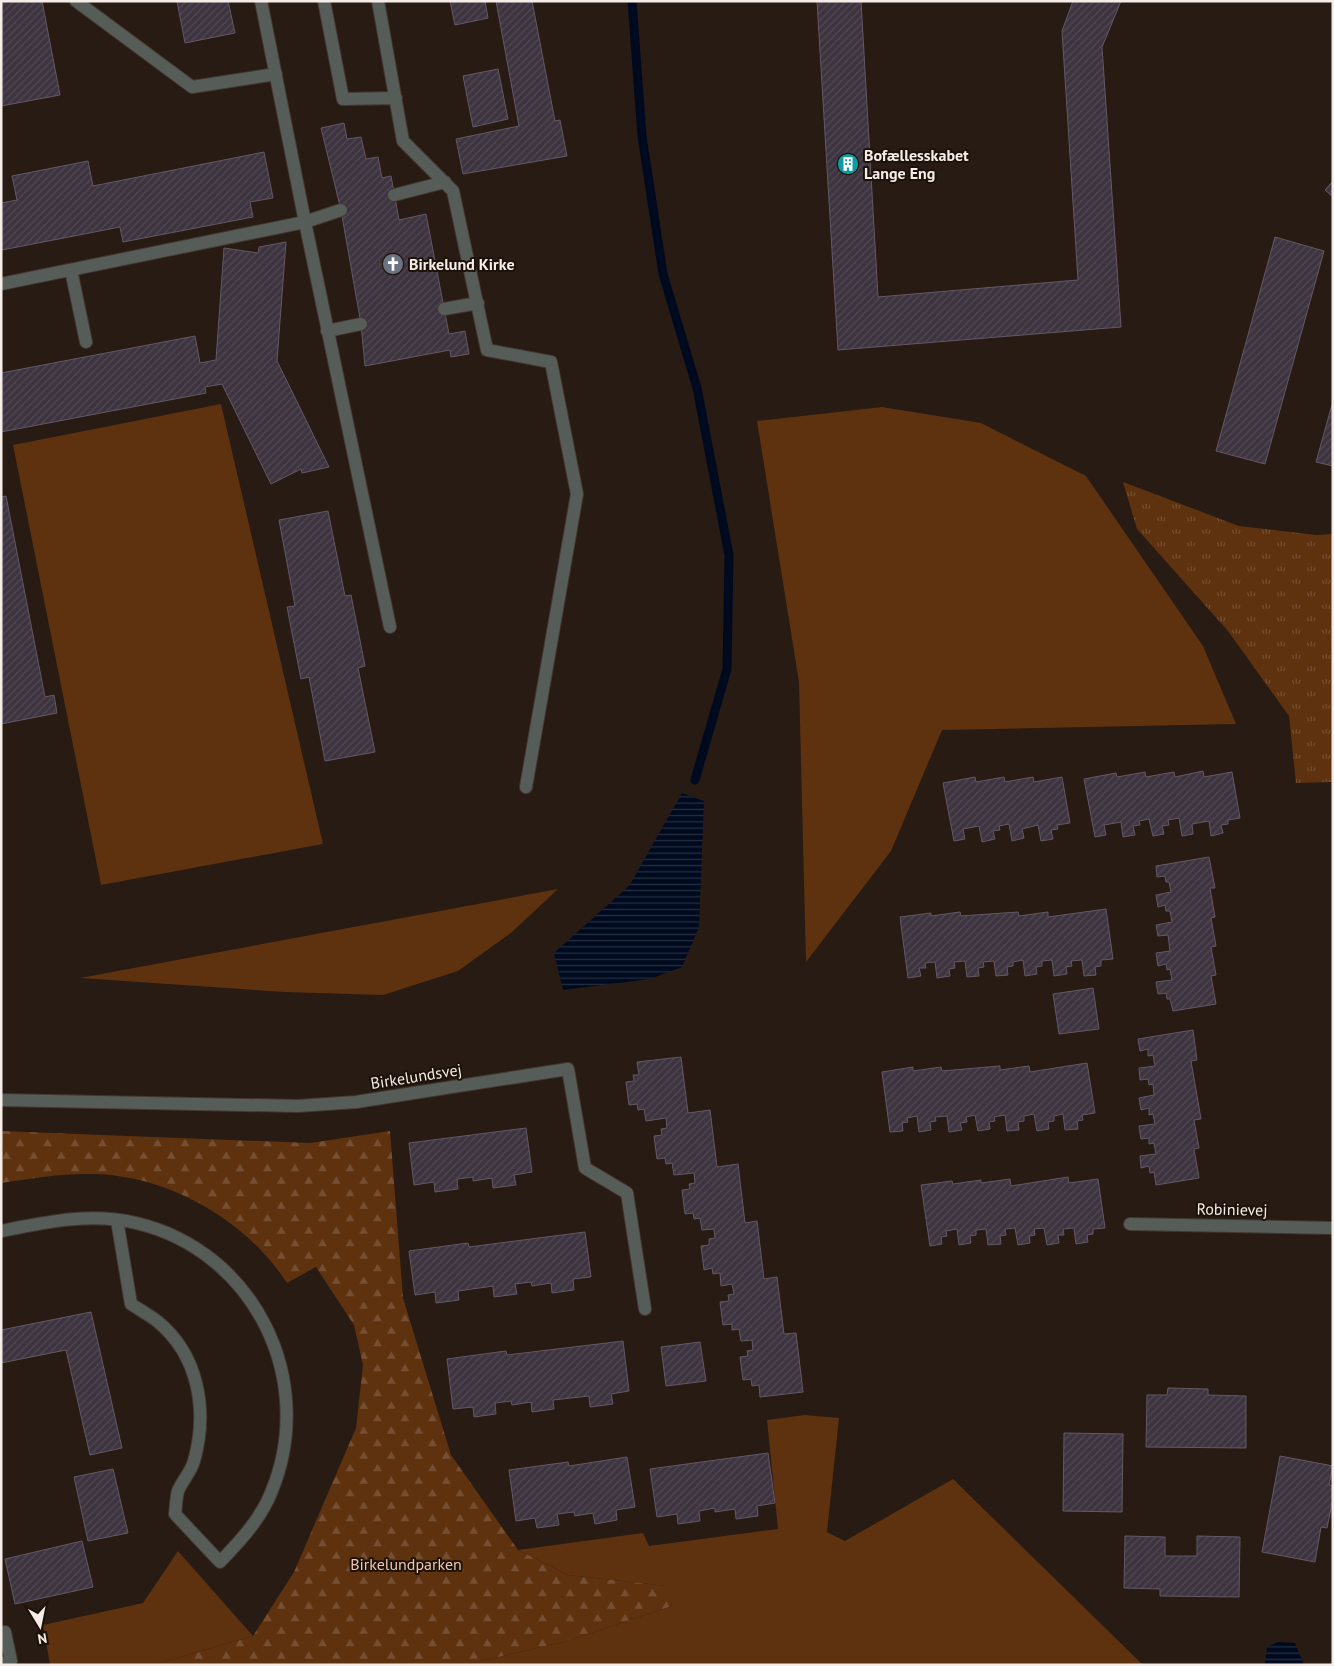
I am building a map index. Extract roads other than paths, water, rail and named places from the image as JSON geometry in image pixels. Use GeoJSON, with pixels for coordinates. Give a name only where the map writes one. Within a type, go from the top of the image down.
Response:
{"type":"FeatureCollection","features":[{"type":"Feature","properties":{"kind":"street"},"geometry":{"type":"LineString","coordinates":[[76,1],[192,87],[276,74]]}},
{"type":"Feature","properties":{"kind":"street"},"geometry":{"type":"LineString","coordinates":[[261,1],[305,222],[390,627]]}},
{"type":"Feature","properties":{"kind":"street"},"geometry":{"type":"LineString","coordinates":[[324,1],[343,99],[396,98]]}},
{"type":"Feature","properties":{"kind":"street"},"geometry":{"type":"LineString","coordinates":[[378,1],[404,141],[453,190],[487,350],[551,362],[577,494],[526,788]]}},
{"type":"Feature","properties":{"kind":"street"},"geometry":{"type":"LineString","coordinates":[[394,195],[445,182]]}},
{"type":"Feature","properties":{"kind":"street"},"geometry":{"type":"LineString","coordinates":[[1,284],[305,222],[342,210]]}},
{"type":"Feature","properties":{"kind":"street"},"geometry":{"type":"LineString","coordinates":[[71,270],[86,342]]}},
{"type":"Feature","properties":{"kind":"street"},"geometry":{"type":"LineString","coordinates":[[444,309],[478,304]]}},
{"type":"Feature","properties":{"kind":"street"},"geometry":{"type":"LineString","coordinates":[[328,331],[361,324]]}},
{"type":"Feature","properties":{"kind":"street","name":"Birkelundsvej"},"geometry":{"type":"LineString","coordinates":[[1,1100],[298,1106],[356,1102],[568,1069],[585,1168],[627,1193],[645,1309]]}},
{"type":"Feature","properties":{"kind":"street"},"geometry":{"type":"LineString","coordinates":[[1,1231],[93,1217],[117,1220],[136,1223],[176,1237],[213,1260],[244,1290],[267,1326],[282,1367],[288,1410],[284,1452],[274,1485],[249,1530],[220,1562],[175,1514],[178,1491],[193,1463],[201,1433],[201,1402],[193,1372],[178,1344],[157,1321],[131,1304],[117,1220]]}},
{"type":"Feature","properties":{"kind":"street","name":"Robinievej"},"geometry":{"type":"LineString","coordinates":[[1130,1224],[1333,1228]]}},
{"type":"Feature","properties":{"kind":"street"},"geometry":{"type":"LineString","coordinates":[[1,1664],[11,1661],[5,1632]]}},
{"type":"Feature","properties":{"kind":"water"},"geometry":{"type":"Polygon","coordinates":[[[682,793],[704,801],[699,927],[682,967],[650,979],[563,990],[554,953],[629,886],[682,793]]]}},
{"type":"Feature","properties":{"kind":"water"},"geometry":{"type":"Polygon","coordinates":[[[1278,1642],[1295,1643],[1304,1665],[1265,1665],[1267,1647],[1278,1642]]]}},
{"type":"Feature","properties":{"kind":"waterway"},"geometry":{"type":"LineString","coordinates":[[632,1],[642,136],[663,274],[697,388],[729,555],[727,669],[695,780]]}},
{"type":"Feature","properties":{"kind":"place","name":"Bofællesskabet Lange Eng"},"geometry":{"type":"Point","coordinates":[848,164]}},
{"type":"Feature","properties":{"kind":"place","name":"Birkelund Kirke"},"geometry":{"type":"Point","coordinates":[393,264]}},
{"type":"Feature","properties":{"kind":"park label","name":"Birkelundparken"},"geometry":{"type":"Point","coordinates":[406,1564]}}]}
